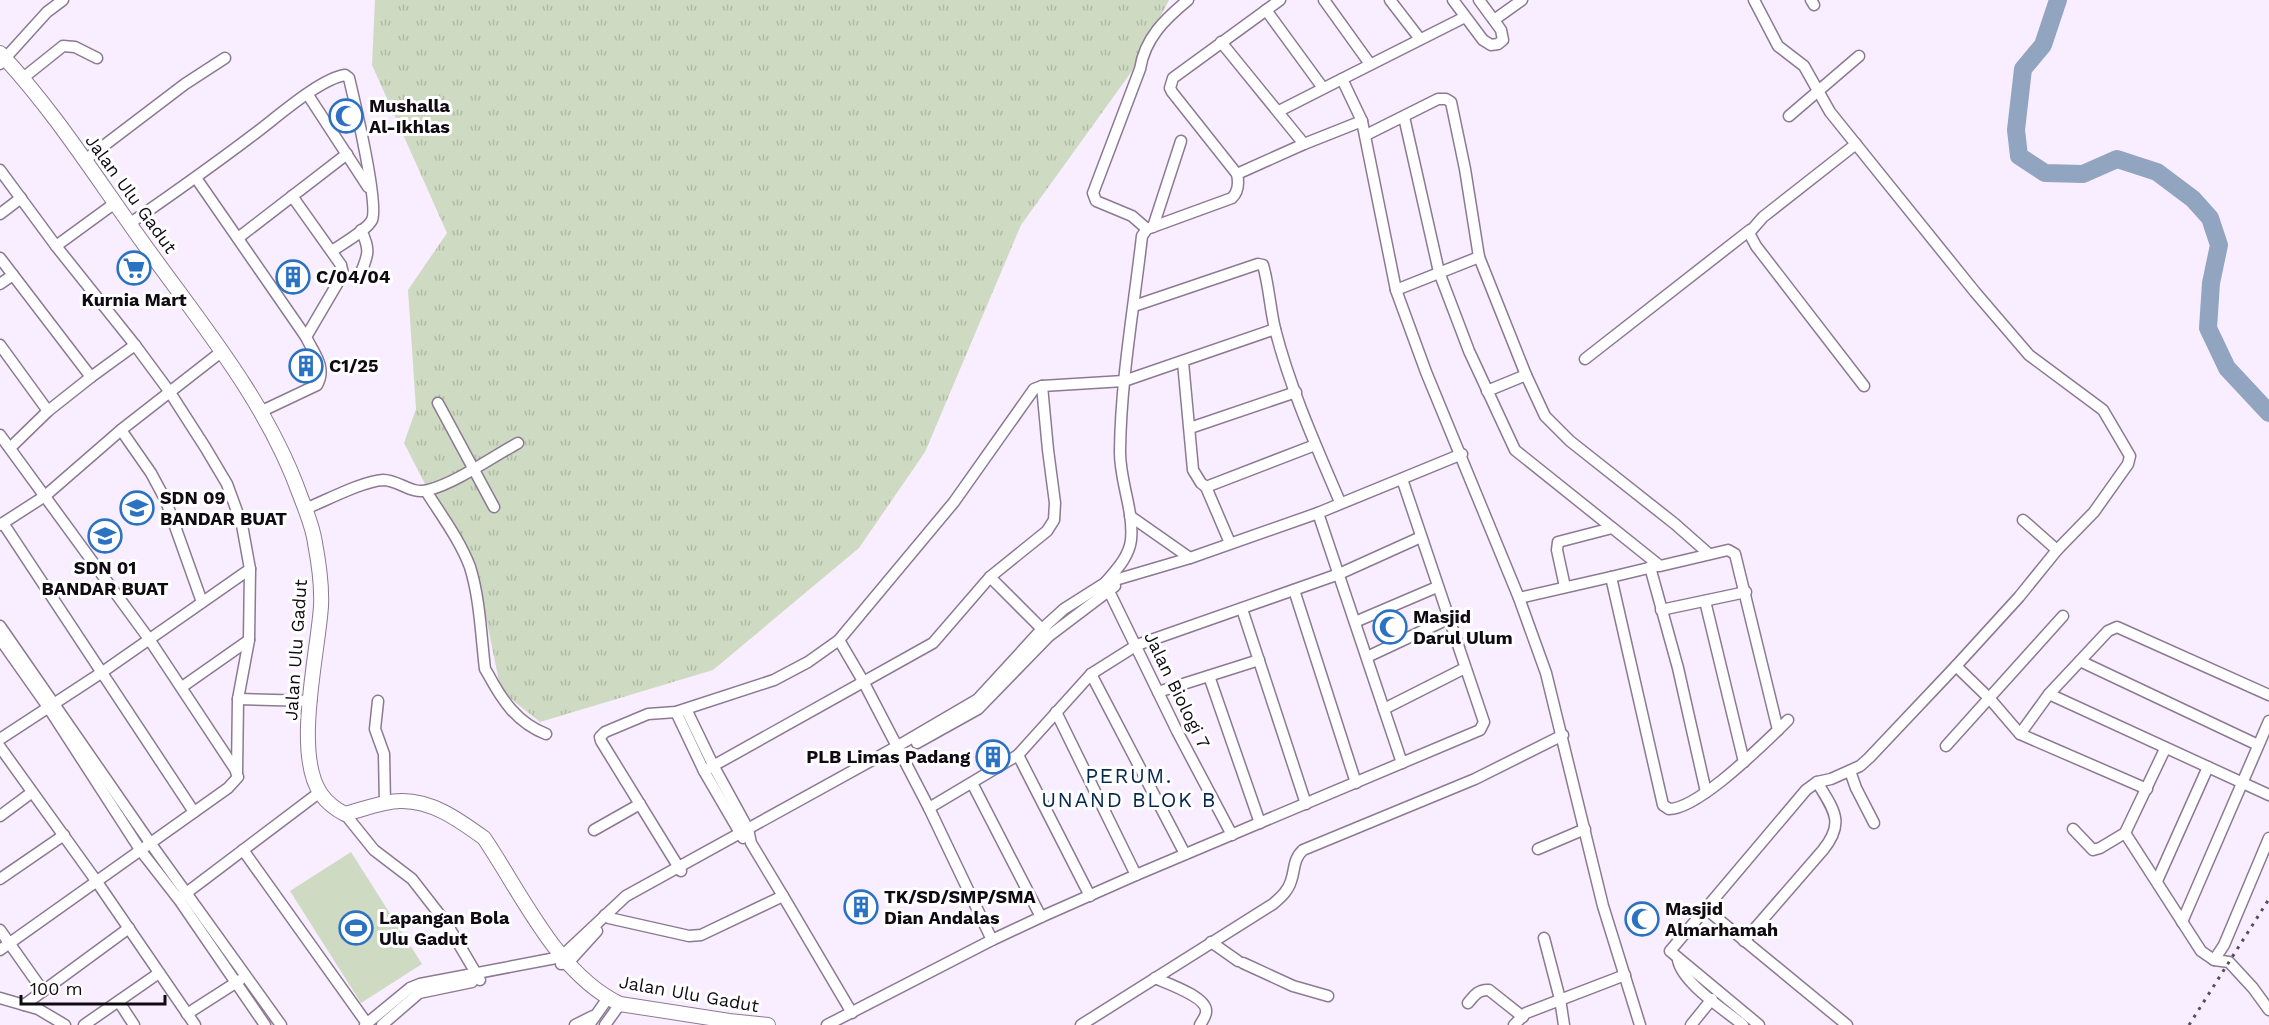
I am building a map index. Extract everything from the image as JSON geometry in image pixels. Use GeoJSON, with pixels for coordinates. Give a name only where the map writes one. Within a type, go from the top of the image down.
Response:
{"type":"FeatureCollection","features":[{"type":"Feature","properties":{"kind":"street"},"geometry":{"type":"LineString","coordinates":[[2,59],[47,12],[63,0]]}},
{"type":"Feature","properties":{"kind":"street"},"geometry":{"type":"LineString","coordinates":[[1150,228],[1125,212],[1096,201],[1093,193],[1140,69],[1142,56],[1164,20],[1188,0]]}},
{"type":"Feature","properties":{"kind":"street"},"geometry":{"type":"LineString","coordinates":[[1108,587],[1123,562],[1131,542],[1130,516],[1120,453],[1124,381],[1142,236],[1150,228],[1232,198],[1236,193],[1237,174],[1170,88],[1173,78],[1280,0]]}},
{"type":"Feature","properties":{"kind":"street"},"geometry":{"type":"LineString","coordinates":[[1324,0],[1370,64]]}},
{"type":"Feature","properties":{"kind":"street"},"geometry":{"type":"LineString","coordinates":[[1390,0],[1420,39]]}},
{"type":"Feature","properties":{"kind":"street"},"geometry":{"type":"LineString","coordinates":[[1453,0],[1483,40],[1491,45],[1498,44],[1503,40],[1501,30],[1479,0]]}},
{"type":"Feature","properties":{"kind":"street"},"geometry":{"type":"LineString","coordinates":[[1494,20],[1521,0]]}},
{"type":"Feature","properties":{"kind":"street"},"geometry":{"type":"LineString","coordinates":[[1670,951],[1806,790],[1817,782],[1850,771],[1869,758],[1956,666],[2019,597],[2057,550],[2094,512],[2128,464],[2130,456],[2103,410],[2029,355],[2005,329],[1830,111],[1804,66],[1778,46],[1754,0]]}},
{"type":"Feature","properties":{"kind":"street"},"geometry":{"type":"LineString","coordinates":[[1266,10],[1323,88]]}},
{"type":"Feature","properties":{"kind":"street"},"geometry":{"type":"LineString","coordinates":[[1279,111],[1465,17]]}},
{"type":"Feature","properties":{"kind":"street"},"geometry":{"type":"LineString","coordinates":[[1221,42],[1304,144]]}},
{"type":"Feature","properties":{"kind":"street"},"geometry":{"type":"LineString","coordinates":[[23,78],[63,46],[75,47],[97,58]]}},
{"type":"Feature","properties":{"kind":"street"},"geometry":{"type":"LineString","coordinates":[[1789,116],[1859,56]]}},
{"type":"Feature","properties":{"kind":"street"},"geometry":{"type":"LineString","coordinates":[[86,160],[185,84],[225,58]]}},
{"type":"Feature","properties":{"kind":"street","name":"Jalan Ulu Gadut"},"geometry":{"type":"LineString","coordinates":[[2,59],[23,78],[86,160],[129,224],[176,286],[262,411],[292,472],[315,540],[320,574],[321,604],[311,701],[309,749],[311,770],[320,792],[331,806],[345,814],[397,801],[416,802],[453,816],[484,838],[564,960],[614,1001],[728,1023],[768,1025]]}},
{"type":"Feature","properties":{"kind":"street"},"geometry":{"type":"LineString","coordinates":[[129,224],[196,178],[308,95],[339,76],[345,75],[349,78],[374,207],[372,220],[332,251]]}},
{"type":"Feature","properties":{"kind":"street"},"geometry":{"type":"LineString","coordinates":[[1341,79],[1362,121],[1366,135],[1395,290],[1426,372],[1462,454],[1519,598],[1546,673],[1603,906],[1640,1025]]}},
{"type":"Feature","properties":{"kind":"street"},"geometry":{"type":"LineString","coordinates":[[308,95],[372,192]]}},
{"type":"Feature","properties":{"kind":"street"},"geometry":{"type":"LineString","coordinates":[[1366,135],[1438,99],[1446,99],[1453,105],[1466,169],[1479,257],[1526,375],[1545,416],[1570,441],[1675,524],[1709,554]]}},
{"type":"Feature","properties":{"kind":"street"},"geometry":{"type":"LineString","coordinates":[[1404,117],[1439,272],[1487,391],[1515,450],[1612,528],[1655,566],[1661,610],[1678,668],[1706,792]]}},
{"type":"Feature","properties":{"kind":"street"},"geometry":{"type":"LineString","coordinates":[[1237,174],[1362,121]]}},
{"type":"Feature","properties":{"kind":"street"},"geometry":{"type":"LineString","coordinates":[[1150,228],[1181,141]]}},
{"type":"Feature","properties":{"kind":"street"},"geometry":{"type":"LineString","coordinates":[[1585,359],[1856,144]]}},
{"type":"Feature","properties":{"kind":"street"},"geometry":{"type":"LineString","coordinates":[[238,238],[347,154]]}},
{"type":"Feature","properties":{"kind":"street"},"geometry":{"type":"LineString","coordinates":[[0,170],[169,391],[226,484],[242,525],[250,569],[249,640],[238,699],[236,782],[5,947]]}},
{"type":"Feature","properties":{"kind":"street"},"geometry":{"type":"LineString","coordinates":[[196,178],[306,337],[321,368],[322,376],[317,385],[262,411]]}},
{"type":"Feature","properties":{"kind":"street"},"geometry":{"type":"LineString","coordinates":[[292,196],[343,269],[341,280],[306,337]]}},
{"type":"Feature","properties":{"kind":"street"},"geometry":{"type":"LineString","coordinates":[[0,214],[21,198]]}},
{"type":"Feature","properties":{"kind":"street"},"geometry":{"type":"LineString","coordinates":[[57,246],[116,203]]}},
{"type":"Feature","properties":{"kind":"street"},"geometry":{"type":"LineString","coordinates":[[360,275],[368,254],[361,230]]}},
{"type":"Feature","properties":{"kind":"street"},"geometry":{"type":"LineString","coordinates":[[1750,230],[1751,238],[1756,246],[1864,386]]}},
{"type":"Feature","properties":{"kind":"street"},"geometry":{"type":"LineString","coordinates":[[1395,290],[1479,257]]}},
{"type":"Feature","properties":{"kind":"street"},"geometry":{"type":"LineString","coordinates":[[0,258],[91,377]]}},
{"type":"Feature","properties":{"kind":"street"},"geometry":{"type":"LineString","coordinates":[[1134,306],[1261,264],[1275,329],[1315,445],[1340,502]]}},
{"type":"Feature","properties":{"kind":"street"},"geometry":{"type":"LineString","coordinates":[[0,284],[13,275]]}},
{"type":"Feature","properties":{"kind":"street"},"geometry":{"type":"LineString","coordinates":[[681,870],[600,737],[605,732],[648,714],[681,711],[774,680],[808,662],[839,640],[954,502],[1031,392],[1042,386],[1124,381],[1275,329]]}},
{"type":"Feature","properties":{"kind":"street"},"geometry":{"type":"LineString","coordinates":[[0,345],[48,411]]}},
{"type":"Feature","properties":{"kind":"street"},"geometry":{"type":"LineString","coordinates":[[10,448],[48,411],[135,345]]}},
{"type":"Feature","properties":{"kind":"street"},"geometry":{"type":"LineString","coordinates":[[194,812],[2,524],[45,496],[121,430],[221,352]]}},
{"type":"Feature","properties":{"kind":"street"},"geometry":{"type":"LineString","coordinates":[[1183,362],[1193,470],[1206,487],[1230,543]]}},
{"type":"Feature","properties":{"kind":"street"},"geometry":{"type":"LineString","coordinates":[[1487,391],[1526,375]]}},
{"type":"Feature","properties":{"kind":"street"},"geometry":{"type":"LineString","coordinates":[[709,769],[933,643],[990,577],[1047,531],[1054,520],[1055,503],[1042,386]]}},
{"type":"Feature","properties":{"kind":"street"},"geometry":{"type":"LineString","coordinates":[[1190,428],[1296,392]]}},
{"type":"Feature","properties":{"kind":"street"},"geometry":{"type":"LineString","coordinates":[[438,403],[494,507]]}},
{"type":"Feature","properties":{"kind":"street"},"geometry":{"type":"LineString","coordinates":[[121,430],[151,473],[166,501],[202,602]]}},
{"type":"Feature","properties":{"kind":"street"},"geometry":{"type":"LineString","coordinates":[[0,435],[149,639],[237,773]]}},
{"type":"Feature","properties":{"kind":"street"},"geometry":{"type":"LineString","coordinates":[[305,509],[380,480],[396,482],[416,491],[426,491],[472,469],[518,442]]}},
{"type":"Feature","properties":{"kind":"street"},"geometry":{"type":"LineString","coordinates":[[1206,487],[1315,445]]}},
{"type":"Feature","properties":{"kind":"street"},"geometry":{"type":"LineString","coordinates":[[382,1025],[419,993],[479,977],[564,960],[626,896],[746,836],[898,750],[978,710],[1064,609],[1121,579],[1190,558],[1318,513],[1340,502],[1462,454]]}},
{"type":"Feature","properties":{"kind":"street"},"geometry":{"type":"LineString","coordinates":[[827,1025],[1041,917],[1480,730],[1484,722],[1402,479]]}},
{"type":"Feature","properties":{"kind":"street"},"geometry":{"type":"LineString","coordinates":[[426,491],[462,551],[470,569],[485,669],[512,712],[519,719],[546,734]]}},
{"type":"Feature","properties":{"kind":"street"},"geometry":{"type":"LineString","coordinates":[[1318,513],[1402,764]]}},
{"type":"Feature","properties":{"kind":"street"},"geometry":{"type":"LineString","coordinates":[[1130,516],[1190,558]]}},
{"type":"Feature","properties":{"kind":"street"},"geometry":{"type":"LineString","coordinates":[[2023,520],[2057,550]]}},
{"type":"Feature","properties":{"kind":"street"},"geometry":{"type":"LineString","coordinates":[[1566,587],[1557,550],[1558,542],[1612,528]]}},
{"type":"Feature","properties":{"kind":"street"},"geometry":{"type":"LineString","coordinates":[[929,808],[1018,755],[1091,674],[1137,645],[1339,574],[1421,537]]}},
{"type":"Feature","properties":{"kind":"street"},"geometry":{"type":"LineString","coordinates":[[1519,598],[1728,550],[1735,554],[1746,592],[1778,730]]}},
{"type":"Feature","properties":{"kind":"street"},"geometry":{"type":"LineString","coordinates":[[0,739],[101,673],[250,569]]}},
{"type":"Feature","properties":{"kind":"street"},"geometry":{"type":"LineString","coordinates":[[990,577],[1046,632]]}},
{"type":"Feature","properties":{"kind":"street"},"geometry":{"type":"LineString","coordinates":[[1611,577],[1663,805],[1669,809],[1678,808],[1706,792],[1744,762],[1788,720]]}},
{"type":"Feature","properties":{"kind":"street","name":"Jalan Biologi 7"},"geometry":{"type":"LineString","coordinates":[[1108,587],[1158,692],[1232,835]]}},
{"type":"Feature","properties":{"kind":"street"},"geometry":{"type":"LineString","coordinates":[[1355,622],[1437,587]]}},
{"type":"Feature","properties":{"kind":"street"},"geometry":{"type":"LineString","coordinates":[[1294,590],[1356,783]]}},
{"type":"Feature","properties":{"kind":"street"},"geometry":{"type":"LineString","coordinates":[[1661,610],[1746,592]]}},
{"type":"Feature","properties":{"kind":"street"},"geometry":{"type":"LineString","coordinates":[[1705,601],[1744,762]]}},
{"type":"Feature","properties":{"kind":"street"},"geometry":{"type":"LineString","coordinates":[[1242,609],[1306,804]]}},
{"type":"Feature","properties":{"kind":"street"},"geometry":{"type":"LineString","coordinates":[[1946,746],[2063,616]]}},
{"type":"Feature","properties":{"kind":"street"},"geometry":{"type":"LineString","coordinates":[[1366,657],[1448,620]]}},
{"type":"Feature","properties":{"kind":"street"},"geometry":{"type":"LineString","coordinates":[[0,626],[141,851],[182,895]]}},
{"type":"Feature","properties":{"kind":"street"},"geometry":{"type":"LineString","coordinates":[[2020,734],[2049,694],[2108,631],[2117,627],[2269,695]]}},
{"type":"Feature","properties":{"kind":"street"},"geometry":{"type":"LineString","coordinates":[[0,639],[51,705],[151,844],[182,895],[240,980],[265,1025]]}},
{"type":"Feature","properties":{"kind":"street"},"geometry":{"type":"LineString","coordinates":[[182,687],[249,640]]}},
{"type":"Feature","properties":{"kind":"street"},"geometry":{"type":"LineString","coordinates":[[839,640],[864,681],[929,808],[992,940]]}},
{"type":"Feature","properties":{"kind":"street"},"geometry":{"type":"LineString","coordinates":[[1158,692],[1258,660]]}},
{"type":"Feature","properties":{"kind":"street"},"geometry":{"type":"LineString","coordinates":[[2080,661],[2258,745]]}},
{"type":"Feature","properties":{"kind":"street"},"geometry":{"type":"LineString","coordinates":[[1956,666],[1990,699],[2020,734],[2147,789]]}},
{"type":"Feature","properties":{"kind":"street"},"geometry":{"type":"LineString","coordinates":[[1384,708],[1465,668]]}},
{"type":"Feature","properties":{"kind":"street"},"geometry":{"type":"LineString","coordinates":[[1091,674],[1185,854]]}},
{"type":"Feature","properties":{"kind":"street"},"geometry":{"type":"LineString","coordinates":[[1209,676],[1260,823]]}},
{"type":"Feature","properties":{"kind":"street"},"geometry":{"type":"LineString","coordinates":[[2049,694],[2269,795]]}},
{"type":"Feature","properties":{"kind":"street"},"geometry":{"type":"LineString","coordinates":[[238,699],[311,701]]}},
{"type":"Feature","properties":{"kind":"street"},"geometry":{"type":"LineString","coordinates":[[378,701],[375,729],[384,754],[385,804]]}},
{"type":"Feature","properties":{"kind":"street"},"geometry":{"type":"LineString","coordinates":[[681,711],[709,769],[746,836],[852,1012]]}},
{"type":"Feature","properties":{"kind":"street"},"geometry":{"type":"LineString","coordinates":[[1056,712],[1136,875]]}},
{"type":"Feature","properties":{"kind":"street"},"geometry":{"type":"LineString","coordinates":[[2182,921],[2269,721]]}},
{"type":"Feature","properties":{"kind":"street"},"geometry":{"type":"LineString","coordinates":[[1080,1025],[1273,904],[1286,892],[1299,854],[1309,847],[1475,779],[1563,735]]}},
{"type":"Feature","properties":{"kind":"street"},"geometry":{"type":"LineString","coordinates":[[0,747],[97,882],[195,1025]]}},
{"type":"Feature","properties":{"kind":"street"},"geometry":{"type":"LineString","coordinates":[[2073,830],[2092,849],[2100,848],[2125,833],[2165,749]]}},
{"type":"Feature","properties":{"kind":"street"},"geometry":{"type":"LineString","coordinates":[[1018,755],[1089,896]]}},
{"type":"Feature","properties":{"kind":"street"},"geometry":{"type":"LineString","coordinates":[[2157,880],[2208,766]]}},
{"type":"Feature","properties":{"kind":"street"},"geometry":{"type":"LineString","coordinates":[[1850,771],[1874,823]]}},
{"type":"Feature","properties":{"kind":"street"},"geometry":{"type":"LineString","coordinates":[[1744,941],[1823,850],[1834,834],[1836,817],[1817,782]]}},
{"type":"Feature","properties":{"kind":"street"},"geometry":{"type":"LineString","coordinates":[[972,783],[1041,917]]}},
{"type":"Feature","properties":{"kind":"street"},"geometry":{"type":"LineString","coordinates":[[182,895],[320,792]]}},
{"type":"Feature","properties":{"kind":"street"},"geometry":{"type":"LineString","coordinates":[[0,816],[32,793]]}},
{"type":"Feature","properties":{"kind":"street"},"geometry":{"type":"LineString","coordinates":[[594,830],[640,804]]}},
{"type":"Feature","properties":{"kind":"street"},"geometry":{"type":"LineString","coordinates":[[345,814],[374,850],[412,879],[447,924],[479,977]]}},
{"type":"Feature","properties":{"kind":"street"},"geometry":{"type":"LineString","coordinates":[[1538,849],[1585,829]]}},
{"type":"Feature","properties":{"kind":"street"},"geometry":{"type":"LineString","coordinates":[[2125,833],[2201,951],[2214,960],[2229,962],[2269,1010]]}},
{"type":"Feature","properties":{"kind":"street"},"geometry":{"type":"LineString","coordinates":[[0,879],[64,835]]}},
{"type":"Feature","properties":{"kind":"street"},"geometry":{"type":"LineString","coordinates":[[2214,960],[2224,945],[2269,838]]}},
{"type":"Feature","properties":{"kind":"street"},"geometry":{"type":"LineString","coordinates":[[243,850],[366,1024],[410,988],[420,984],[479,977]]}},
{"type":"Feature","properties":{"kind":"street"},"geometry":{"type":"LineString","coordinates":[[607,917],[689,936],[701,935],[783,896]]}},
{"type":"Feature","properties":{"kind":"street"},"geometry":{"type":"LineString","coordinates":[[1706,909],[1847,1025]]}},
{"type":"Feature","properties":{"kind":"street"},"geometry":{"type":"LineString","coordinates":[[24,1005],[129,928]]}},
{"type":"Feature","properties":{"kind":"street"},"geometry":{"type":"LineString","coordinates":[[0,930],[5,947],[43,991]]}},
{"type":"Feature","properties":{"kind":"street"},"geometry":{"type":"LineString","coordinates":[[1544,938],[1560,999],[1564,1025]]}},
{"type":"Feature","properties":{"kind":"street"},"geometry":{"type":"LineString","coordinates":[[1211,942],[1240,962],[1293,986],[1328,996]]}},
{"type":"Feature","properties":{"kind":"street"},"geometry":{"type":"LineString","coordinates":[[1661,942],[1678,960],[1759,1025]]}},
{"type":"Feature","properties":{"kind":"street"},"geometry":{"type":"LineString","coordinates":[[1678,960],[1683,973],[1743,1025]]}},
{"type":"Feature","properties":{"kind":"street"},"geometry":{"type":"LineString","coordinates":[[84,1025],[159,973]]}},
{"type":"Feature","properties":{"kind":"street"},"geometry":{"type":"LineString","coordinates":[[1514,1025],[1523,1017],[1560,999],[1625,975]]}},
{"type":"Feature","properties":{"kind":"street"},"geometry":{"type":"LineString","coordinates":[[1155,978],[1197,997],[1205,1005],[1206,1012],[1200,1025]]}},
{"type":"Feature","properties":{"kind":"street"},"geometry":{"type":"LineString","coordinates":[[188,1014],[240,980]]}},
{"type":"Feature","properties":{"kind":"street"},"geometry":{"type":"LineString","coordinates":[[240,980],[281,1025]]}},
{"type":"Feature","properties":{"kind":"street"},"geometry":{"type":"LineString","coordinates":[[1468,1003],[1477,992],[1483,989],[1489,990],[1523,1017]]}},
{"type":"Feature","properties":{"kind":"street"},"geometry":{"type":"LineString","coordinates":[[0,999],[38,1010],[65,1025]]}},
{"type":"Feature","properties":{"kind":"street"},"geometry":{"type":"LineString","coordinates":[[1691,1025],[1712,999]]}},
{"type":"Feature","properties":{"kind":"street"},"geometry":{"type":"LineString","coordinates":[[574,1025],[596,1015],[614,1001]]}},
{"type":"Feature","properties":{"kind":"street"},"geometry":{"type":"LineString","coordinates":[[605,1025],[614,1001]]}},
{"type":"Feature","properties":{"kind":"street"},"geometry":{"type":"LineString","coordinates":[[119,1002],[134,1025]]}},
{"type":"Feature","properties":{"kind":"street"},"geometry":{"type":"LineString","coordinates":[[589,1025],[596,1015]]}},
{"type":"Feature","properties":{"kind":"green space"},"geometry":{"type":"Polygon","coordinates":[[[375,0],[1169,0],[1132,71],[1021,225],[925,452],[859,548],[713,670],[540,722],[501,691],[481,593],[404,443],[416,409],[408,290],[447,233],[372,65],[375,0]]]}},
{"type":"Feature","properties":{"kind":"green space","name":"Lapangan Bola Ulu Gadut"},"geometry":{"type":"Polygon","coordinates":[[[351,852],[422,964],[361,1003],[290,891],[351,852]]]}},
{"type":"Feature","properties":{"kind":"waterway"},"geometry":{"type":"LineString","coordinates":[[2058,0],[2043,45],[2023,69],[2016,130],[2019,156],[2045,173],[2083,174],[2117,159],[2157,172],[2193,199],[2210,218],[2219,245],[2211,283],[2208,328],[2227,368],[2269,413]]}},
{"type":"Feature","properties":{"kind":"railway"},"geometry":{"type":"LineString","coordinates":[[2189,1025],[2269,899]]}},
{"type":"Feature","properties":{"kind":"place","name":"Mushalla Al-Ikhlas"},"geometry":{"type":"Point","coordinates":[346,116]}},
{"type":"Feature","properties":{"kind":"place","name":"Kurnia Mart"},"geometry":{"type":"Point","coordinates":[134,268]}},
{"type":"Feature","properties":{"kind":"place","name":"C/04/04"},"geometry":{"type":"Point","coordinates":[293,277]}},
{"type":"Feature","properties":{"kind":"place","name":"C1/25"},"geometry":{"type":"Point","coordinates":[306,366]}},
{"type":"Feature","properties":{"kind":"place","name":"SDN 09 BANDAR BUAT"},"geometry":{"type":"Point","coordinates":[137,508]}},
{"type":"Feature","properties":{"kind":"place","name":"SDN 01 BANDAR BUAT"},"geometry":{"type":"Point","coordinates":[105,536]}},
{"type":"Feature","properties":{"kind":"place","name":"Masjid Darul Ulum"},"geometry":{"type":"Point","coordinates":[1390,627]}},
{"type":"Feature","properties":{"kind":"place","name":"PLB Limas Padang"},"geometry":{"type":"Point","coordinates":[993,757]}},
{"type":"Feature","properties":{"kind":"place","name":"TK/SD/SMP/SMA Dian Andalas"},"geometry":{"type":"Point","coordinates":[861,907]}},
{"type":"Feature","properties":{"kind":"place","name":"Masjid Almarhamah"},"geometry":{"type":"Point","coordinates":[1642,919]}},
{"type":"Feature","properties":{"kind":"place","name":"Lapangan Bola Ulu Gadut"},"geometry":{"type":"Point","coordinates":[356,928]}},
{"type":"Feature","properties":{"kind":"district","name":"PERUM. UNAND BLOK B"},"geometry":{"type":"Point","coordinates":[1129,788]}}]}
